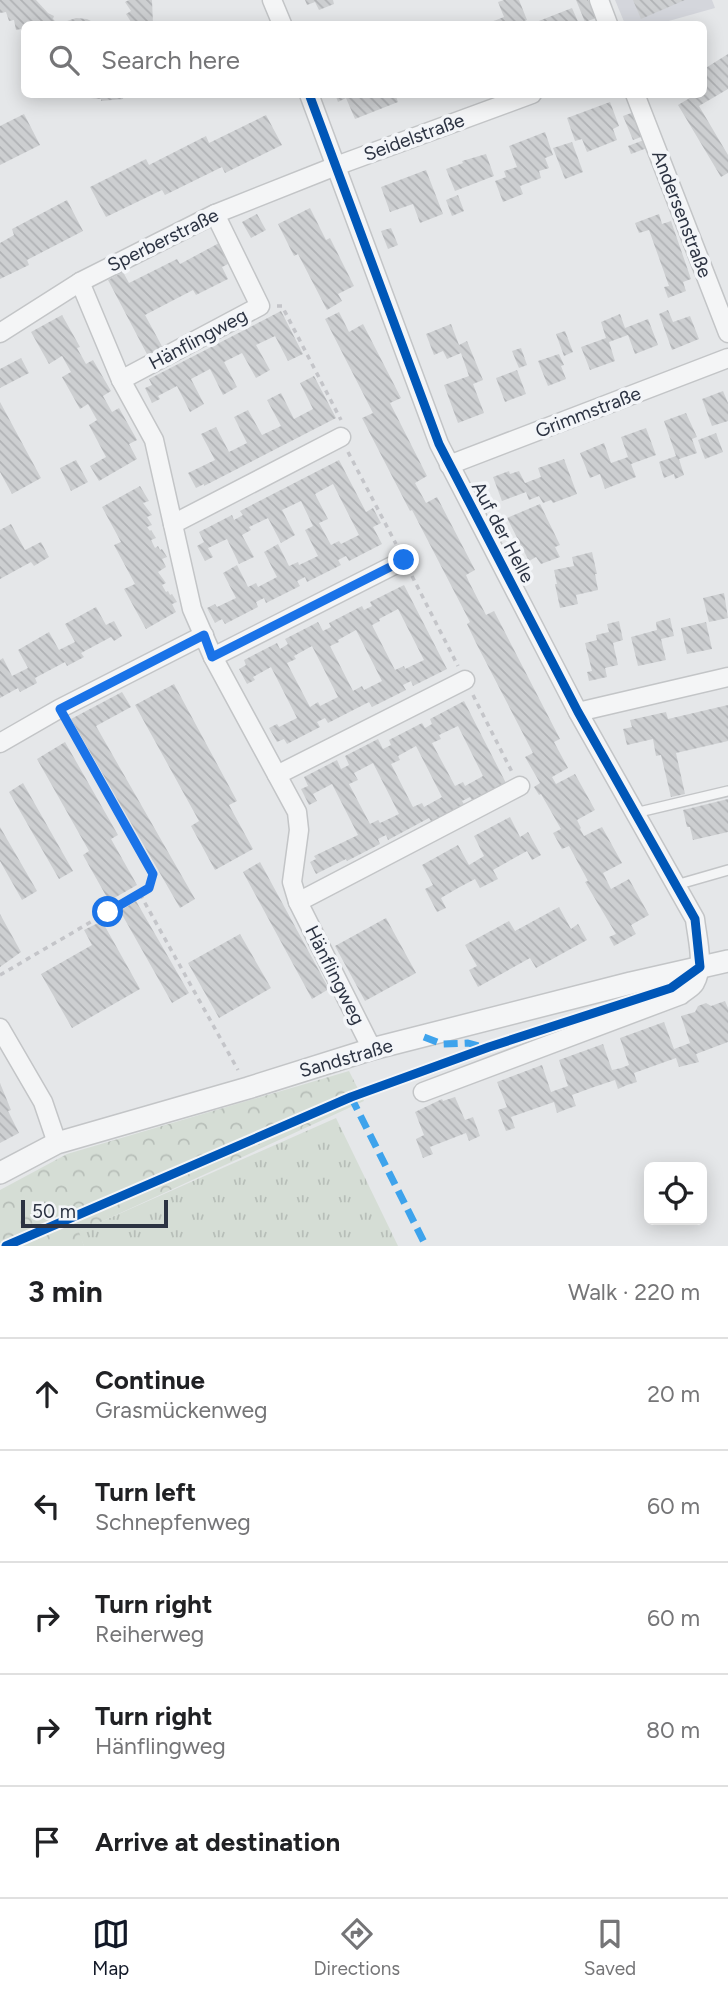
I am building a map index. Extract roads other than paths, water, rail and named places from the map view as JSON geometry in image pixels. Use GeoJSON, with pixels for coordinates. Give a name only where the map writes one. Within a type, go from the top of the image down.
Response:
{"type":"FeatureCollection","features":[{"type":"Feature","properties":{"kind":"street"},"geometry":{"type":"LineString","coordinates":[[272,0],[281,21]]}},
{"type":"Feature","properties":{"kind":"street"},"geometry":{"type":"LineString","coordinates":[[599,0],[607,21]]}},
{"type":"Feature","properties":{"kind":"street","name":"Auf der Helle"},"geometry":{"type":"LineString","coordinates":[[310,98],[439,444],[578,712],[695,919],[699,967]]}},
{"type":"Feature","properties":{"kind":"street","name":"Seidelstraße"},"geometry":{"type":"LineString","coordinates":[[336,166],[521,98]]}},
{"type":"Feature","properties":{"kind":"street","name":"Andersenstraße"},"geometry":{"type":"LineString","coordinates":[[637,98],[728,333]]}},
{"type":"Feature","properties":{"kind":"street","name":"Sperberstraße"},"geometry":{"type":"LineString","coordinates":[[0,333],[80,282],[215,214],[336,166]]}},
{"type":"Feature","properties":{"kind":"street","name":"Hänflingweg"},"geometry":{"type":"LineString","coordinates":[[121,380],[260,306],[215,214]]}},
{"type":"Feature","properties":{"kind":"street","name":"Hänflingweg"},"geometry":{"type":"LineString","coordinates":[[80,282],[121,380],[154,440],[192,609],[212,657],[297,812],[299,830],[292,882],[298,902],[372,1049]]}},
{"type":"Feature","properties":{"kind":"street","name":"Grimmstraße"},"geometry":{"type":"LineString","coordinates":[[449,465],[728,358]]}},
{"type":"Feature","properties":{"kind":"street"},"geometry":{"type":"LineString","coordinates":[[173,524],[341,437]]}},
{"type":"Feature","properties":{"kind":"street"},"geometry":{"type":"LineString","coordinates":[[212,657],[404,560]]}},
{"type":"Feature","properties":{"kind":"street"},"geometry":{"type":"LineString","coordinates":[[0,743],[204,635]]}},
{"type":"Feature","properties":{"kind":"street"},"geometry":{"type":"LineString","coordinates":[[578,712],[728,677]]}},
{"type":"Feature","properties":{"kind":"street"},"geometry":{"type":"LineString","coordinates":[[277,775],[465,680]]}},
{"type":"Feature","properties":{"kind":"street","name":"Hänflingweg"},"geometry":{"type":"LineString","coordinates":[[298,902],[520,786]]}},
{"type":"Feature","properties":{"kind":"street","name":"Sandstraße"},"geometry":{"type":"LineString","coordinates":[[0,1173],[57,1143],[372,1049],[728,961]]}},
{"type":"Feature","properties":{"kind":"street"},"geometry":{"type":"LineString","coordinates":[[424,1092],[681,995],[694,985],[699,967]]}},
{"type":"Feature","properties":{"kind":"street"},"geometry":{"type":"LineString","coordinates":[[0,1028],[43,1102],[57,1143]]}},
{"type":"Feature","properties":{"kind":"lane"},"geometry":{"type":"LineString","coordinates":[[635,813],[728,791]]}},
{"type":"Feature","properties":{"kind":"lane"},"geometry":{"type":"LineString","coordinates":[[676,885],[728,870]]}}]}
